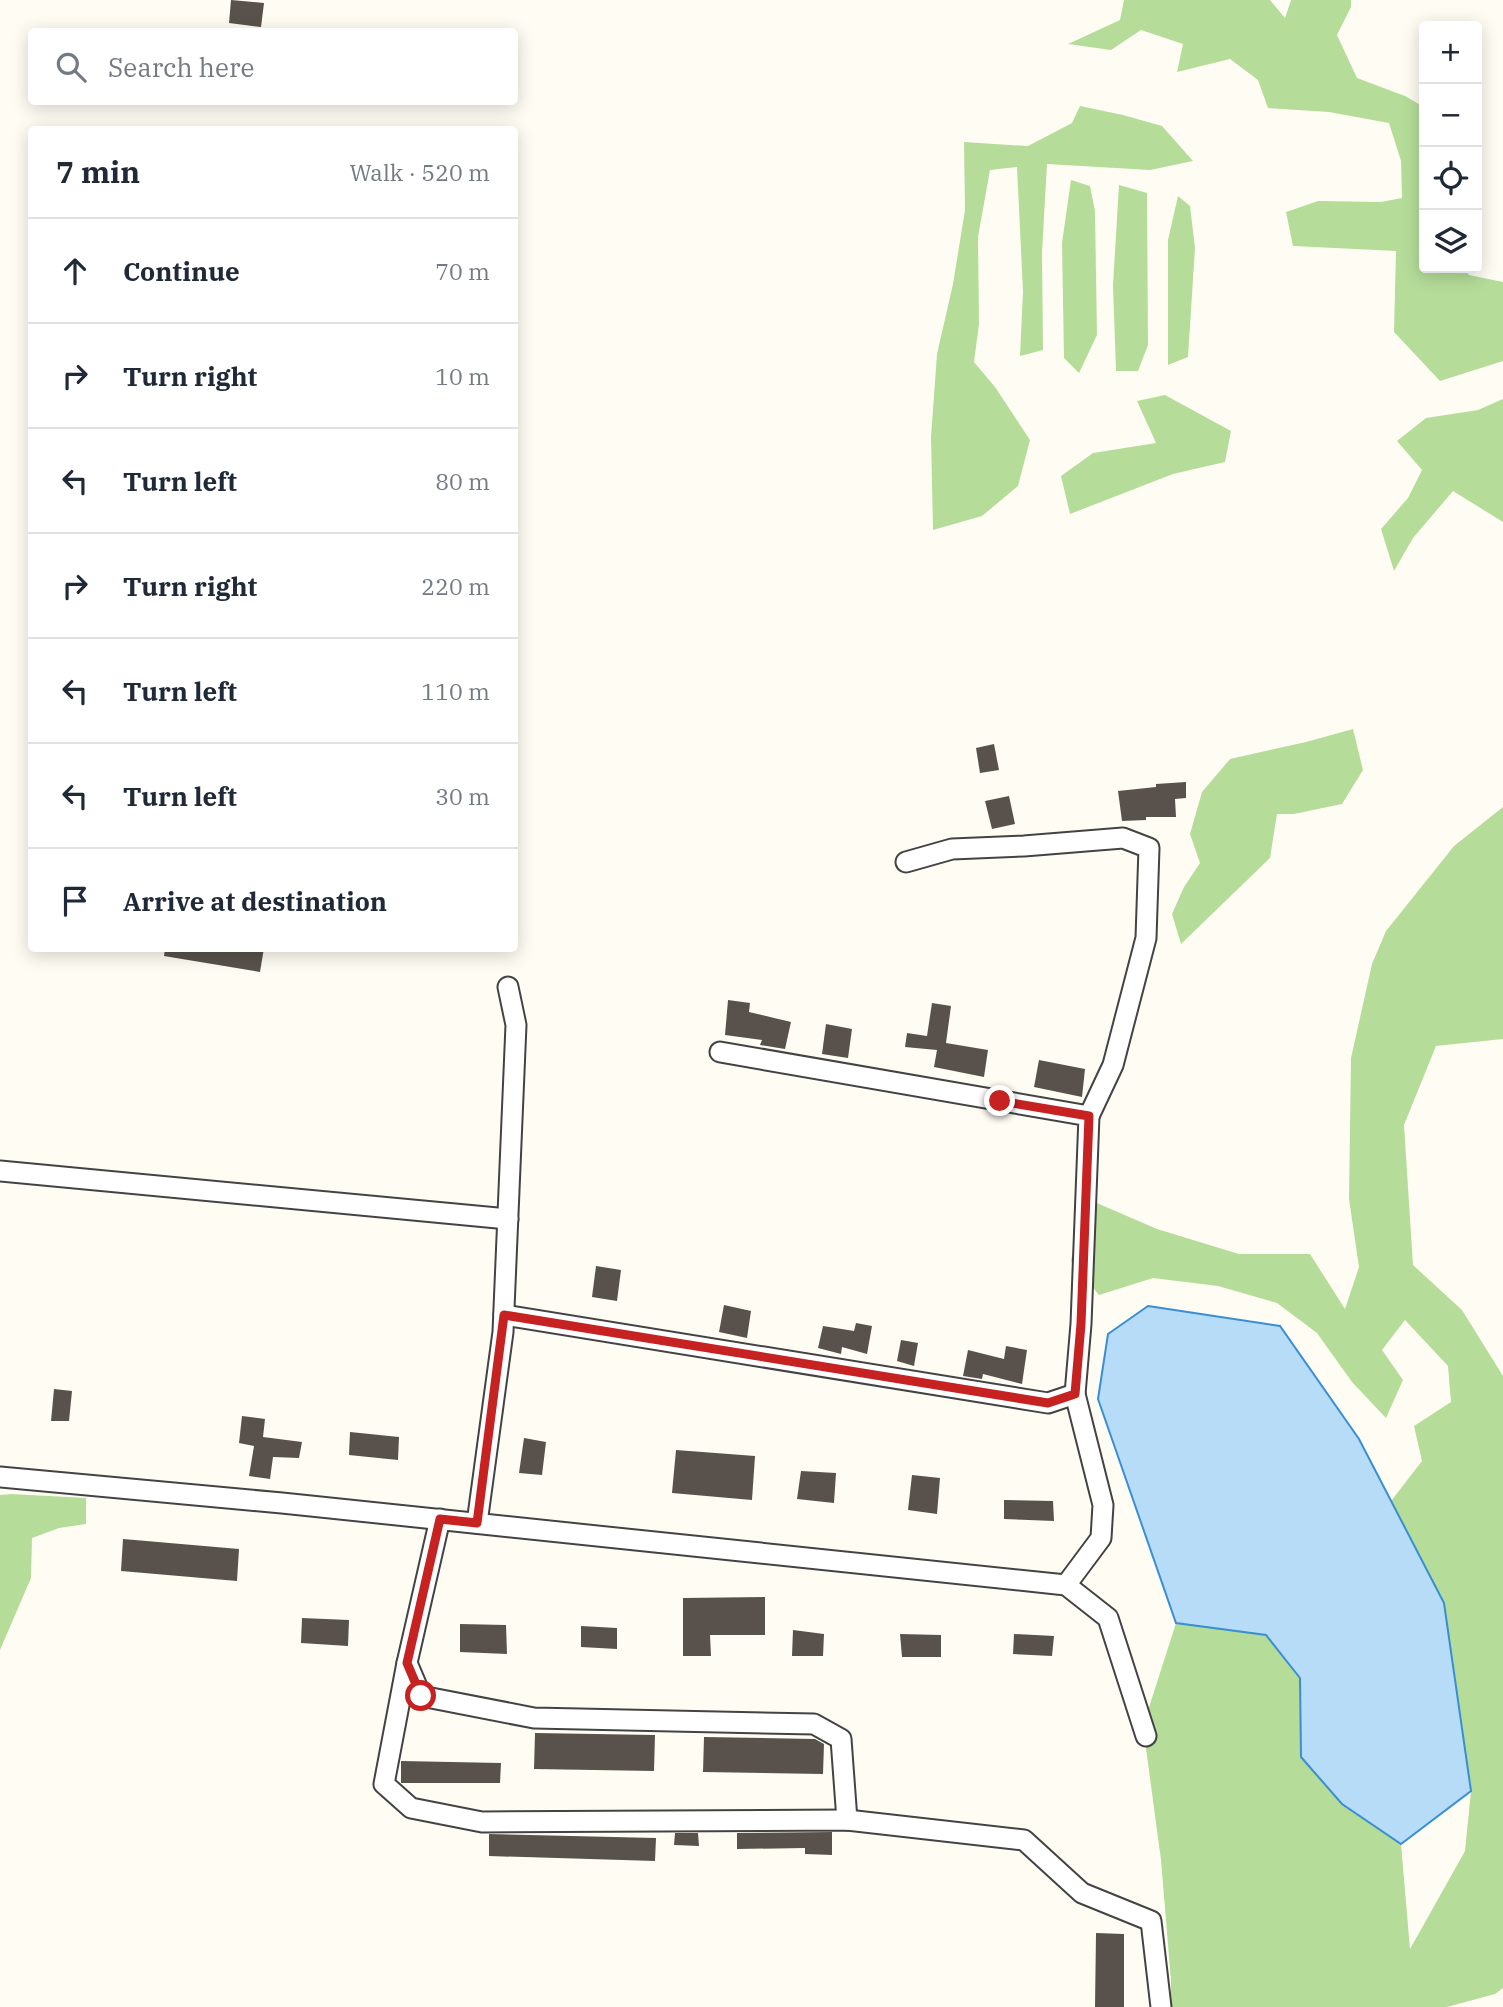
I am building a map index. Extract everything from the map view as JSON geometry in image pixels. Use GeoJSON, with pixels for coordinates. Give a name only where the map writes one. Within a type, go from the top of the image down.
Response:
{"type":"FeatureCollection","features":[{"type":"Feature","properties":{"kind":"street"},"geometry":{"type":"LineString","coordinates":[[906,862],[952,849],[1123,838],[1149,848],[1146,938],[1113,1065],[1089,1116],[1081,1324],[1075,1394],[1102,1505],[1101,1538],[1066,1585]]}},
{"type":"Feature","properties":{"kind":"street"},"geometry":{"type":"LineString","coordinates":[[477,1523],[504,1315],[516,1025],[508,987]]}},
{"type":"Feature","properties":{"kind":"street"},"geometry":{"type":"LineString","coordinates":[[720,1052],[1089,1116]]}},
{"type":"Feature","properties":{"kind":"street"},"geometry":{"type":"LineString","coordinates":[[0,1171],[508,1219]]}},
{"type":"Feature","properties":{"kind":"street"},"geometry":{"type":"LineString","coordinates":[[504,1315],[1048,1403],[1075,1394]]}},
{"type":"Feature","properties":{"kind":"street"},"geometry":{"type":"LineString","coordinates":[[0,1477],[440,1519],[1066,1585],[1108,1618],[1146,1736]]}},
{"type":"Feature","properties":{"kind":"street"},"geometry":{"type":"LineString","coordinates":[[440,1519],[407,1663],[384,1784],[411,1808],[482,1822],[847,1820],[1024,1840],[1082,1893],[1152,1921],[1161,2007]]}},
{"type":"Feature","properties":{"kind":"street"},"geometry":{"type":"LineString","coordinates":[[407,1663],[421,1696],[534,1718],[814,1724],[841,1739],[847,1820]]}},
{"type":"Feature","properties":{"kind":"green space"},"geometry":{"type":"Polygon","coordinates":[[[1124,0],[1270,0],[1285,18],[1291,0],[1351,0],[1351,7],[1337,35],[1357,78],[1419,104],[1419,273],[1468,273],[1503,282],[1503,361],[1440,381],[1394,332],[1396,251],[1293,246],[1286,212],[1318,201],[1381,202],[1402,198],[1401,161],[1389,123],[1329,112],[1268,108],[1258,80],[1230,59],[1177,72],[1183,44],[1141,30],[1111,50],[1068,44],[1120,20],[1124,0]]]}},
{"type":"Feature","properties":{"kind":"green space"},"geometry":{"type":"Polygon","coordinates":[[[1080,106],[1162,126],[1193,161],[1150,170],[1047,164],[1042,253],[1043,350],[1020,356],[1023,291],[1017,167],[990,170],[978,237],[979,324],[974,362],[995,387],[1030,440],[1018,486],[982,516],[933,530],[931,437],[937,354],[953,284],[965,210],[964,142],[1028,146],[1072,123],[1080,106]]]}},
{"type":"Feature","properties":{"kind":"green space"},"geometry":{"type":"Polygon","coordinates":[[[1071,180],[1090,186],[1095,211],[1097,335],[1079,373],[1064,358],[1062,243],[1071,180]]]}},
{"type":"Feature","properties":{"kind":"green space"},"geometry":{"type":"Polygon","coordinates":[[[1119,185],[1147,193],[1148,345],[1138,371],[1116,371],[1113,285],[1119,185]]]}},
{"type":"Feature","properties":{"kind":"green space"},"geometry":{"type":"Polygon","coordinates":[[[1178,196],[1190,206],[1195,248],[1188,357],[1168,365],[1168,240],[1178,196]]]}},
{"type":"Feature","properties":{"kind":"green space"},"geometry":{"type":"Polygon","coordinates":[[[1165,395],[1231,431],[1225,462],[1173,474],[1070,514],[1061,476],[1093,453],[1156,443],[1137,401],[1165,395]]]}},
{"type":"Feature","properties":{"kind":"green space"},"geometry":{"type":"Polygon","coordinates":[[[1503,399],[1503,522],[1453,491],[1413,538],[1394,571],[1381,529],[1408,498],[1422,470],[1397,441],[1426,418],[1478,410],[1503,399]]]}},
{"type":"Feature","properties":{"kind":"green space"},"geometry":{"type":"Polygon","coordinates":[[[1353,729],[1363,770],[1342,804],[1294,814],[1277,814],[1270,858],[1181,944],[1172,914],[1184,887],[1200,863],[1190,834],[1202,792],[1230,759],[1353,729]]]}},
{"type":"Feature","properties":{"kind":"green space"},"geometry":{"type":"Polygon","coordinates":[[[1503,807],[1503,1039],[1436,1046],[1404,1125],[1413,1265],[1462,1310],[1503,1376],[1503,1988],[1495,1994],[1447,2007],[1171,2007],[1161,1860],[1143,1726],[1176,1623],[1266,1635],[1300,1678],[1301,1757],[1342,1804],[1401,1844],[1410,1949],[1465,1851],[1471,1791],[1444,1603],[1391,1501],[1422,1461],[1414,1426],[1451,1402],[1448,1366],[1405,1320],[1382,1350],[1403,1380],[1386,1418],[1352,1382],[1317,1333],[1277,1303],[1218,1286],[1153,1278],[1099,1295],[1071,1261],[1083,1197],[1157,1229],[1239,1254],[1310,1254],[1345,1309],[1359,1267],[1349,1199],[1351,1058],[1372,964],[1386,931],[1454,846],[1503,807]]]}},
{"type":"Feature","properties":{"kind":"green space"},"geometry":{"type":"Polygon","coordinates":[[[0,1495],[86,1498],[86,1524],[59,1528],[32,1538],[31,1578],[0,1650],[0,1495]]]}},
{"type":"Feature","properties":{"kind":"water"},"geometry":{"type":"Polygon","coordinates":[[[1148,1306],[1280,1326],[1359,1439],[1444,1603],[1471,1791],[1401,1844],[1342,1804],[1301,1757],[1300,1678],[1266,1635],[1176,1623],[1098,1399],[1108,1334],[1148,1306]]]}},
{"type":"Feature","properties":{"kind":"building"},"geometry":{"type":"Polygon","coordinates":[[[231,0],[264,3],[261,27],[229,23],[231,0]]]}},
{"type":"Feature","properties":{"kind":"building"},"geometry":{"type":"Polygon","coordinates":[[[994,744],[999,770],[980,773],[976,748],[994,744]]]}},
{"type":"Feature","properties":{"kind":"building"},"geometry":{"type":"Polygon","coordinates":[[[1186,782],[1186,798],[1175,799],[1176,817],[1146,817],[1146,820],[1122,821],[1118,791],[1186,782]]]}},
{"type":"Feature","properties":{"kind":"building"},"geometry":{"type":"Polygon","coordinates":[[[1009,796],[1015,824],[992,829],[985,801],[1009,796]]]}},
{"type":"Feature","properties":{"kind":"building"},"geometry":{"type":"Polygon","coordinates":[[[164,952],[263,952],[260,972],[164,956],[164,952]]]}},
{"type":"Feature","properties":{"kind":"building"},"geometry":{"type":"Polygon","coordinates":[[[728,1000],[750,1003],[749,1012],[791,1022],[785,1049],[760,1045],[762,1040],[725,1035],[728,1000]]]}},
{"type":"Feature","properties":{"kind":"building"},"geometry":{"type":"Polygon","coordinates":[[[932,1003],[951,1006],[946,1043],[988,1050],[984,1077],[934,1067],[937,1050],[905,1047],[907,1033],[927,1036],[932,1003]]]}},
{"type":"Feature","properties":{"kind":"building"},"geometry":{"type":"Polygon","coordinates":[[[826,1024],[852,1029],[848,1058],[822,1054],[826,1024]]]}},
{"type":"Feature","properties":{"kind":"building"},"geometry":{"type":"Polygon","coordinates":[[[1039,1060],[1085,1069],[1082,1097],[1034,1087],[1039,1060]]]}},
{"type":"Feature","properties":{"kind":"building"},"geometry":{"type":"Polygon","coordinates":[[[596,1266],[621,1270],[617,1301],[592,1297],[596,1266]]]}},
{"type":"Feature","properties":{"kind":"building"},"geometry":{"type":"Polygon","coordinates":[[[724,1305],[751,1311],[747,1338],[719,1332],[724,1305]]]}},
{"type":"Feature","properties":{"kind":"building"},"geometry":{"type":"Polygon","coordinates":[[[856,1323],[872,1326],[867,1354],[842,1347],[841,1354],[818,1348],[823,1326],[854,1331],[856,1323]]]}},
{"type":"Feature","properties":{"kind":"building"},"geometry":{"type":"Polygon","coordinates":[[[901,1340],[918,1343],[914,1366],[897,1361],[901,1340]]]}},
{"type":"Feature","properties":{"kind":"building"},"geometry":{"type":"Polygon","coordinates":[[[1006,1346],[1027,1350],[1022,1384],[983,1374],[982,1379],[963,1376],[968,1350],[1004,1359],[1006,1346]]]}},
{"type":"Feature","properties":{"kind":"building"},"geometry":{"type":"Polygon","coordinates":[[[54,1389],[72,1391],[69,1421],[51,1421],[54,1389]]]}},
{"type":"Feature","properties":{"kind":"building"},"geometry":{"type":"Polygon","coordinates":[[[242,1416],[265,1419],[263,1437],[302,1442],[299,1458],[273,1457],[270,1479],[249,1476],[254,1446],[239,1443],[242,1416]]]}},
{"type":"Feature","properties":{"kind":"building"},"geometry":{"type":"Polygon","coordinates":[[[350,1432],[399,1437],[398,1460],[349,1455],[350,1432]]]}},
{"type":"Feature","properties":{"kind":"building"},"geometry":{"type":"Polygon","coordinates":[[[524,1438],[546,1442],[542,1475],[519,1473],[524,1438]]]}},
{"type":"Feature","properties":{"kind":"building"},"geometry":{"type":"Polygon","coordinates":[[[676,1450],[755,1456],[752,1500],[672,1493],[676,1450]]]}},
{"type":"Feature","properties":{"kind":"building"},"geometry":{"type":"Polygon","coordinates":[[[801,1471],[836,1473],[834,1503],[797,1499],[801,1471]]]}},
{"type":"Feature","properties":{"kind":"building"},"geometry":{"type":"Polygon","coordinates":[[[912,1475],[940,1478],[937,1514],[908,1510],[912,1475]]]}},
{"type":"Feature","properties":{"kind":"building"},"geometry":{"type":"Polygon","coordinates":[[[1004,1500],[1053,1501],[1054,1521],[1004,1519],[1004,1500]]]}},
{"type":"Feature","properties":{"kind":"building"},"geometry":{"type":"Polygon","coordinates":[[[123,1539],[239,1549],[237,1581],[121,1571],[123,1539]]]}},
{"type":"Feature","properties":{"kind":"building"},"geometry":{"type":"Polygon","coordinates":[[[765,1597],[765,1635],[710,1635],[711,1656],[683,1656],[683,1598],[765,1597]]]}},
{"type":"Feature","properties":{"kind":"building"},"geometry":{"type":"Polygon","coordinates":[[[302,1618],[349,1620],[348,1646],[301,1643],[302,1618]]]}},
{"type":"Feature","properties":{"kind":"building"},"geometry":{"type":"Polygon","coordinates":[[[460,1624],[506,1625],[507,1654],[460,1652],[460,1624]]]}},
{"type":"Feature","properties":{"kind":"building"},"geometry":{"type":"Polygon","coordinates":[[[581,1626],[617,1628],[617,1649],[581,1647],[581,1626]]]}},
{"type":"Feature","properties":{"kind":"building"},"geometry":{"type":"Polygon","coordinates":[[[793,1630],[824,1634],[823,1656],[792,1656],[793,1630]]]}},
{"type":"Feature","properties":{"kind":"building"},"geometry":{"type":"Polygon","coordinates":[[[900,1634],[941,1635],[941,1657],[902,1657],[900,1634]]]}},
{"type":"Feature","properties":{"kind":"building"},"geometry":{"type":"Polygon","coordinates":[[[1014,1634],[1054,1636],[1052,1656],[1013,1654],[1014,1634]]]}},
{"type":"Feature","properties":{"kind":"building"},"geometry":{"type":"Polygon","coordinates":[[[535,1733],[655,1735],[654,1771],[534,1769],[535,1733]]]}},
{"type":"Feature","properties":{"kind":"building"},"geometry":{"type":"Polygon","coordinates":[[[704,1737],[815,1739],[824,1744],[823,1774],[703,1772],[704,1737]]]}},
{"type":"Feature","properties":{"kind":"building"},"geometry":{"type":"Polygon","coordinates":[[[401,1761],[501,1763],[500,1783],[401,1783],[401,1761]]]}},
{"type":"Feature","properties":{"kind":"building"},"geometry":{"type":"Polygon","coordinates":[[[832,1832],[832,1855],[805,1854],[805,1848],[737,1849],[737,1833],[832,1832]]]}},
{"type":"Feature","properties":{"kind":"building"},"geometry":{"type":"Polygon","coordinates":[[[675,1833],[698,1833],[699,1846],[674,1845],[675,1833]]]}},
{"type":"Feature","properties":{"kind":"building"},"geometry":{"type":"Polygon","coordinates":[[[489,1834],[656,1838],[655,1861],[489,1856],[489,1834]]]}},
{"type":"Feature","properties":{"kind":"building"},"geometry":{"type":"Polygon","coordinates":[[[1096,1933],[1124,1934],[1124,2007],[1095,2007],[1096,1933]]]}},
{"type":"Feature","properties":{"kind":"route"},"geometry":{"type":"LineString","coordinates":[[421,1696],[407,1663],[440,1519],[477,1523],[504,1315],[1048,1403],[1075,1394],[1081,1324],[1089,1116],[1000,1101]]}}]}
